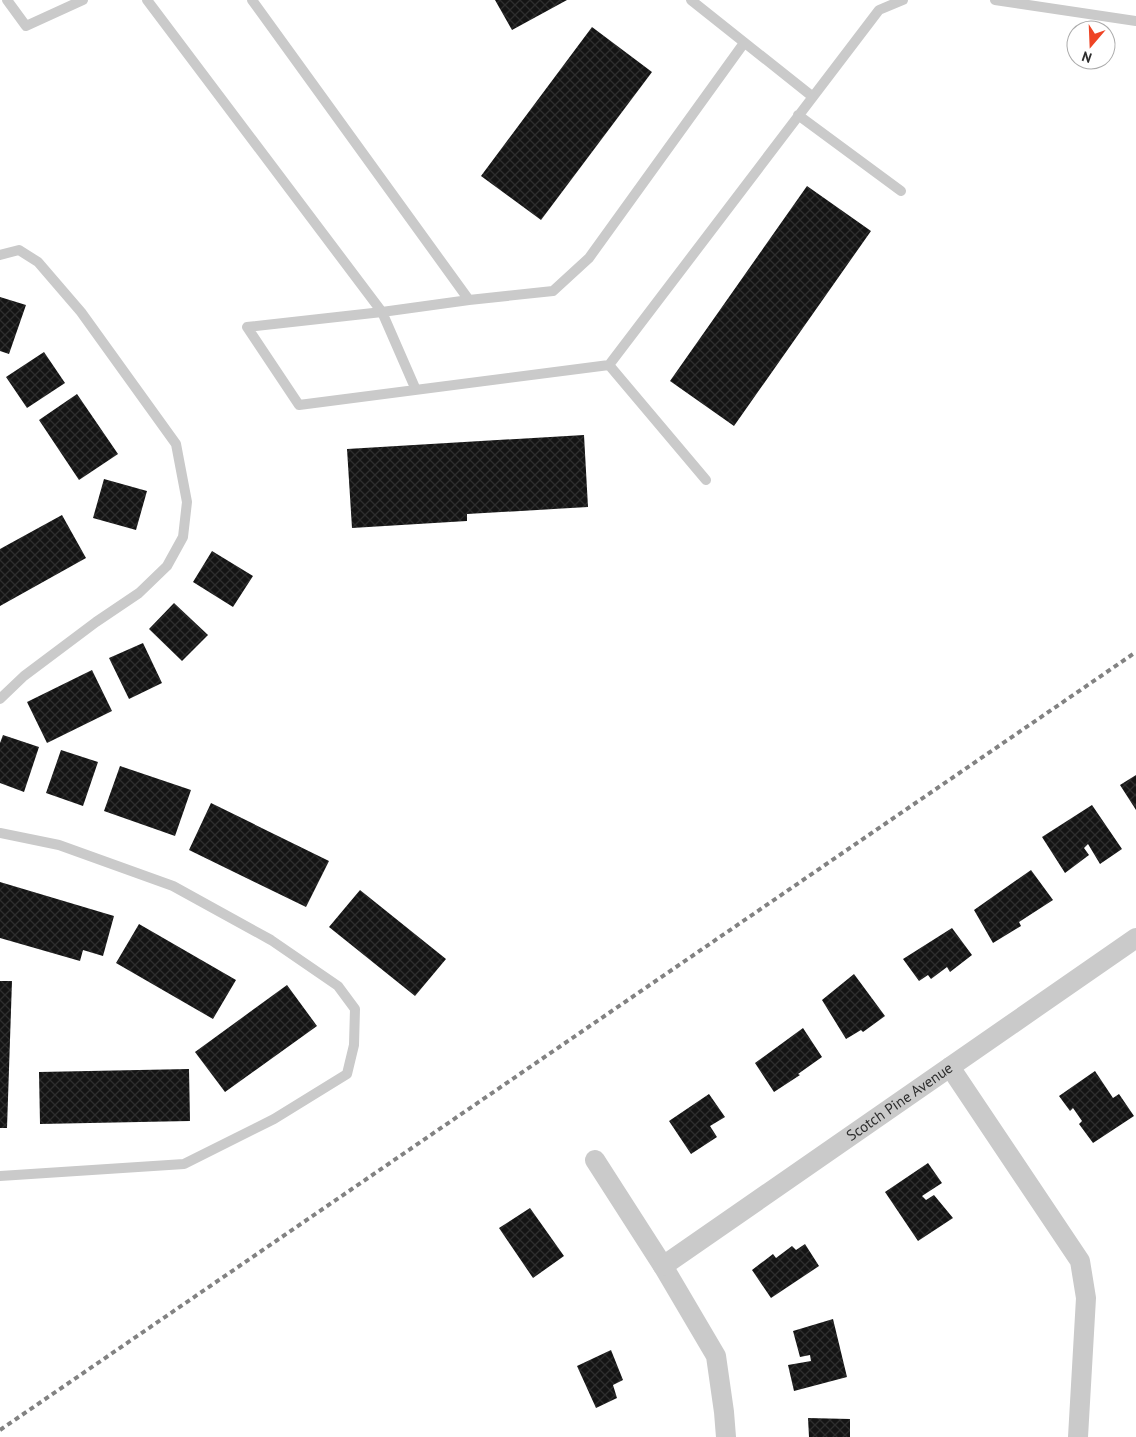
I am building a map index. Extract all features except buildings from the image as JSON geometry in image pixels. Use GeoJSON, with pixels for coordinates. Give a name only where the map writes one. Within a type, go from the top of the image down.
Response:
{"type":"FeatureCollection","features":[{"type":"Feature","properties":{"kind":"street","name":"Scotch Pine Avenue"},"geometry":{"type":"LineString","coordinates":[[663,1266],[1136,938]]}},
{"type":"Feature","properties":{"kind":"street"},"geometry":{"type":"LineString","coordinates":[[950,1067],[1080,1261],[1086,1298],[1078,1437]]}},
{"type":"Feature","properties":{"kind":"street"},"geometry":{"type":"LineString","coordinates":[[595,1160],[663,1266],[716,1356],[726,1437]]}},
{"type":"Feature","properties":{"kind":"lane"},"geometry":{"type":"LineString","coordinates":[[8,0],[26,26],[83,0]]}},
{"type":"Feature","properties":{"kind":"lane"},"geometry":{"type":"LineString","coordinates":[[147,0],[382,312],[416,390]]}},
{"type":"Feature","properties":{"kind":"lane"},"geometry":{"type":"LineString","coordinates":[[252,0],[469,300]]}},
{"type":"Feature","properties":{"kind":"lane"},"geometry":{"type":"LineString","coordinates":[[691,0],[812,97]]}},
{"type":"Feature","properties":{"kind":"lane"},"geometry":{"type":"LineString","coordinates":[[744,42],[588,258],[554,291],[247,327],[299,405],[609,365],[879,10],[903,0]]}},
{"type":"Feature","properties":{"kind":"lane"},"geometry":{"type":"LineString","coordinates":[[995,0],[1136,21]]}},
{"type":"Feature","properties":{"kind":"lane"},"geometry":{"type":"LineString","coordinates":[[798,115],[901,191]]}},
{"type":"Feature","properties":{"kind":"lane"},"geometry":{"type":"LineString","coordinates":[[0,255],[19,250],[38,262],[81,312],[176,444],[187,502],[183,537],[167,566],[139,592],[24,676],[0,699]]}},
{"type":"Feature","properties":{"kind":"lane"},"geometry":{"type":"LineString","coordinates":[[609,365],[706,480]]}},
{"type":"Feature","properties":{"kind":"lane"},"geometry":{"type":"LineString","coordinates":[[0,834],[59,844],[173,886],[271,940],[338,986],[355,1009],[354,1046],[347,1074],[274,1119],[184,1164],[0,1176]]}},
{"type":"Feature","properties":{"kind":"railway"},"geometry":{"type":"LineString","coordinates":[[0,1430],[1136,652]]}}]}
